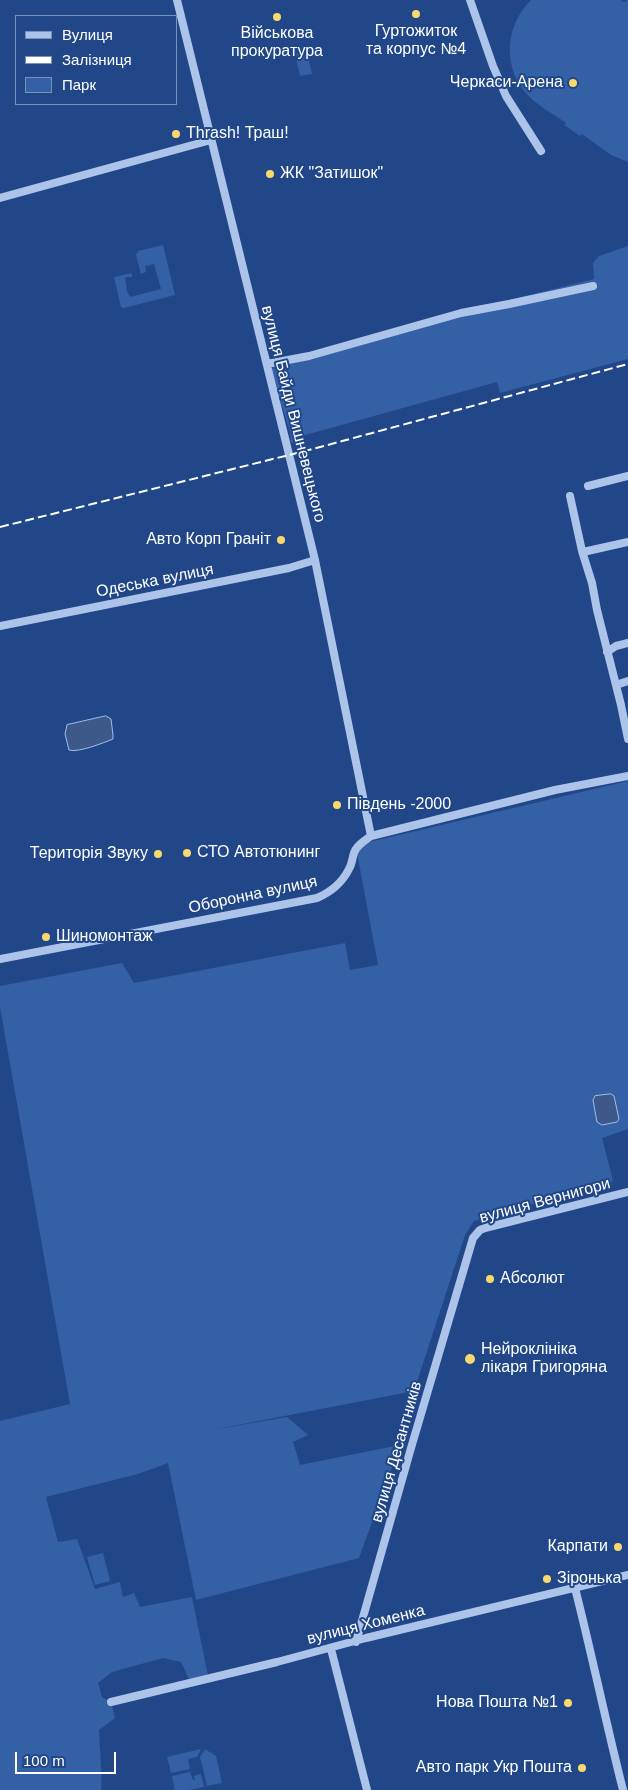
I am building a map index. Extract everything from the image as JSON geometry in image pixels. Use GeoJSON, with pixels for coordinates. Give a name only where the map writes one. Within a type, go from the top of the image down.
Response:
{"type":"FeatureCollection","features":[{"type":"Feature","properties":{"kind":"street","name":"вулиця Байди Вишневецького"},"geometry":{"type":"LineString","coordinates":[[177,0],[314,560],[371,836]]}},
{"type":"Feature","properties":{"kind":"street"},"geometry":{"type":"LineString","coordinates":[[470,0],[493,66],[506,96],[541,151]]}},
{"type":"Feature","properties":{"kind":"street"},"geometry":{"type":"LineString","coordinates":[[0,198],[211,140]]}},
{"type":"Feature","properties":{"kind":"street"},"geometry":{"type":"LineString","coordinates":[[267,364],[310,356],[461,313],[593,286]]}},
{"type":"Feature","properties":{"kind":"street"},"geometry":{"type":"LineString","coordinates":[[588,486],[628,476]]}},
{"type":"Feature","properties":{"kind":"street"},"geometry":{"type":"LineString","coordinates":[[570,496],[616,685],[625,704],[628,739]]}},
{"type":"Feature","properties":{"kind":"street"},"geometry":{"type":"LineString","coordinates":[[583,552],[628,542]]}},
{"type":"Feature","properties":{"kind":"street","name":"Одеська вулиця"},"geometry":{"type":"LineString","coordinates":[[0,626],[289,568],[314,560]]}},
{"type":"Feature","properties":{"kind":"street"},"geometry":{"type":"LineString","coordinates":[[608,652],[616,646],[628,643]]}},
{"type":"Feature","properties":{"kind":"street"},"geometry":{"type":"LineString","coordinates":[[616,685],[628,681]]}},
{"type":"Feature","properties":{"kind":"street"},"geometry":{"type":"LineString","coordinates":[[371,836],[547,792],[628,776]]}},
{"type":"Feature","properties":{"kind":"street","name":"Оборонна вулиця"},"geometry":{"type":"LineString","coordinates":[[0,959],[317,898],[326,894],[342,881],[350,868],[354,851],[371,836]]}},
{"type":"Feature","properties":{"kind":"street","name":"вулиця Вернигори"},"geometry":{"type":"LineString","coordinates":[[464,1269],[472,1242],[480,1230],[628,1192]]}},
{"type":"Feature","properties":{"kind":"street","name":"вулиця Десантників"},"geometry":{"type":"LineString","coordinates":[[356,1642],[464,1269]]}},
{"type":"Feature","properties":{"kind":"street","name":"вулиця Хоменка"},"geometry":{"type":"LineString","coordinates":[[111,1702],[628,1575]]}},
{"type":"Feature","properties":{"kind":"street"},"geometry":{"type":"LineString","coordinates":[[575,1588],[587,1634],[601,1705],[623,1790]]}},
{"type":"Feature","properties":{"kind":"street"},"geometry":{"type":"LineString","coordinates":[[331,1649],[367,1790]]}},
{"type":"Feature","properties":{"kind":"green space","name":"Черкаси-Арена"},"geometry":{"type":"Polygon","coordinates":[[[531,0],[621,0],[624,2],[628,0],[628,162],[611,155],[582,134],[580,136],[564,125],[566,123],[529,97],[518,81],[510,57],[510,45],[516,21],[531,0]]]}},
{"type":"Feature","properties":{"kind":"green space"},"geometry":{"type":"Polygon","coordinates":[[[307,51],[312,74],[300,76],[295,54],[307,51]]]}},
{"type":"Feature","properties":{"kind":"green space"},"geometry":{"type":"Polygon","coordinates":[[[163,245],[175,295],[124,308],[121,307],[114,277],[132,273],[132,277],[125,277],[130,297],[161,289],[154,264],[145,266],[146,272],[141,274],[136,255],[138,251],[163,245]]]}},
{"type":"Feature","properties":{"kind":"green space"},"geometry":{"type":"Polygon","coordinates":[[[628,246],[628,359],[500,393],[497,382],[298,437],[298,441],[291,443],[290,431],[271,373],[272,369],[276,366],[509,300],[594,279],[593,263],[599,256],[628,246]]]}},
{"type":"Feature","properties":{"kind":"green space"},"geometry":{"type":"Polygon","coordinates":[[[628,781],[628,1129],[602,1138],[613,1181],[474,1221],[465,1235],[414,1391],[212,1430],[287,1417],[308,1435],[293,1442],[300,1465],[400,1445],[359,1558],[196,1600],[168,1463],[138,1474],[46,1497],[58,1542],[77,1539],[95,1589],[120,1582],[123,1597],[134,1593],[140,1607],[192,1597],[208,1676],[189,1679],[181,1662],[163,1658],[112,1672],[98,1683],[102,1697],[111,1702],[115,1718],[99,1730],[101,1790],[0,1790],[0,1421],[70,1404],[0,1007],[0,986],[122,963],[134,983],[345,943],[350,970],[378,965],[357,853],[365,843],[628,781]]]}},
{"type":"Feature","properties":{"kind":"green space"},"geometry":{"type":"Polygon","coordinates":[[[103,1553],[110,1581],[95,1585],[87,1557],[103,1553]]]}},
{"type":"Feature","properties":{"kind":"green space"},"geometry":{"type":"Polygon","coordinates":[[[201,1749],[197,1757],[188,1759],[190,1769],[171,1773],[167,1757],[201,1749]]]}},
{"type":"Feature","properties":{"kind":"green space"},"geometry":{"type":"Polygon","coordinates":[[[205,1749],[216,1756],[222,1783],[207,1786],[200,1757],[205,1749]]]}},
{"type":"Feature","properties":{"kind":"green space"},"geometry":{"type":"Polygon","coordinates":[[[190,1772],[193,1780],[195,1780],[194,1776],[201,1774],[204,1787],[175,1790],[172,1776],[190,1772]]]}},
{"type":"Feature","properties":{"kind":"shaded area"},"geometry":{"type":"Polygon","coordinates":[[[106,716],[111,719],[113,739],[84,749],[69,750],[65,734],[67,725],[106,716]]]}},
{"type":"Feature","properties":{"kind":"shaded area"},"geometry":{"type":"Polygon","coordinates":[[[611,1094],[614,1096],[619,1119],[617,1122],[602,1125],[597,1122],[593,1100],[595,1096],[611,1094]]]}},
{"type":"Feature","properties":{"kind":"railway"},"geometry":{"type":"LineString","coordinates":[[0,527],[309,450],[628,364]]}},
{"type":"Feature","properties":{"kind":"place","name":"Гуртожиток та корпус №4"},"geometry":{"type":"Point","coordinates":[416,14]}},
{"type":"Feature","properties":{"kind":"place","name":"Військова прокуратура"},"geometry":{"type":"Point","coordinates":[277,17]}},
{"type":"Feature","properties":{"kind":"place","name":"Черкаси-Арена"},"geometry":{"type":"Point","coordinates":[573,83]}},
{"type":"Feature","properties":{"kind":"place","name":"Thrash! Траш!"},"geometry":{"type":"Point","coordinates":[176,134]}},
{"type":"Feature","properties":{"kind":"place","name":"ЖК \"Затишок\""},"geometry":{"type":"Point","coordinates":[270,174]}},
{"type":"Feature","properties":{"kind":"place","name":"Авто Корп Граніт"},"geometry":{"type":"Point","coordinates":[281,540]}},
{"type":"Feature","properties":{"kind":"place","name":"Південь -2000"},"geometry":{"type":"Point","coordinates":[337,805]}},
{"type":"Feature","properties":{"kind":"place","name":"СТО Автотюнинг"},"geometry":{"type":"Point","coordinates":[187,853]}},
{"type":"Feature","properties":{"kind":"place","name":"Територія Звуку"},"geometry":{"type":"Point","coordinates":[158,854]}},
{"type":"Feature","properties":{"kind":"place","name":"Шиномонтаж"},"geometry":{"type":"Point","coordinates":[46,937]}},
{"type":"Feature","properties":{"kind":"place","name":"Абсолют"},"geometry":{"type":"Point","coordinates":[490,1279]}},
{"type":"Feature","properties":{"kind":"place","name":"Нейроклініка лікаря Григоряна"},"geometry":{"type":"Point","coordinates":[470,1359]}},
{"type":"Feature","properties":{"kind":"place","name":"Карпати"},"geometry":{"type":"Point","coordinates":[618,1547]}},
{"type":"Feature","properties":{"kind":"place","name":"Зіронька"},"geometry":{"type":"Point","coordinates":[547,1579]}},
{"type":"Feature","properties":{"kind":"place","name":"Нова Пошта №1"},"geometry":{"type":"Point","coordinates":[568,1703]}},
{"type":"Feature","properties":{"kind":"place","name":"Авто парк Укр Пошта"},"geometry":{"type":"Point","coordinates":[582,1768]}}]}
